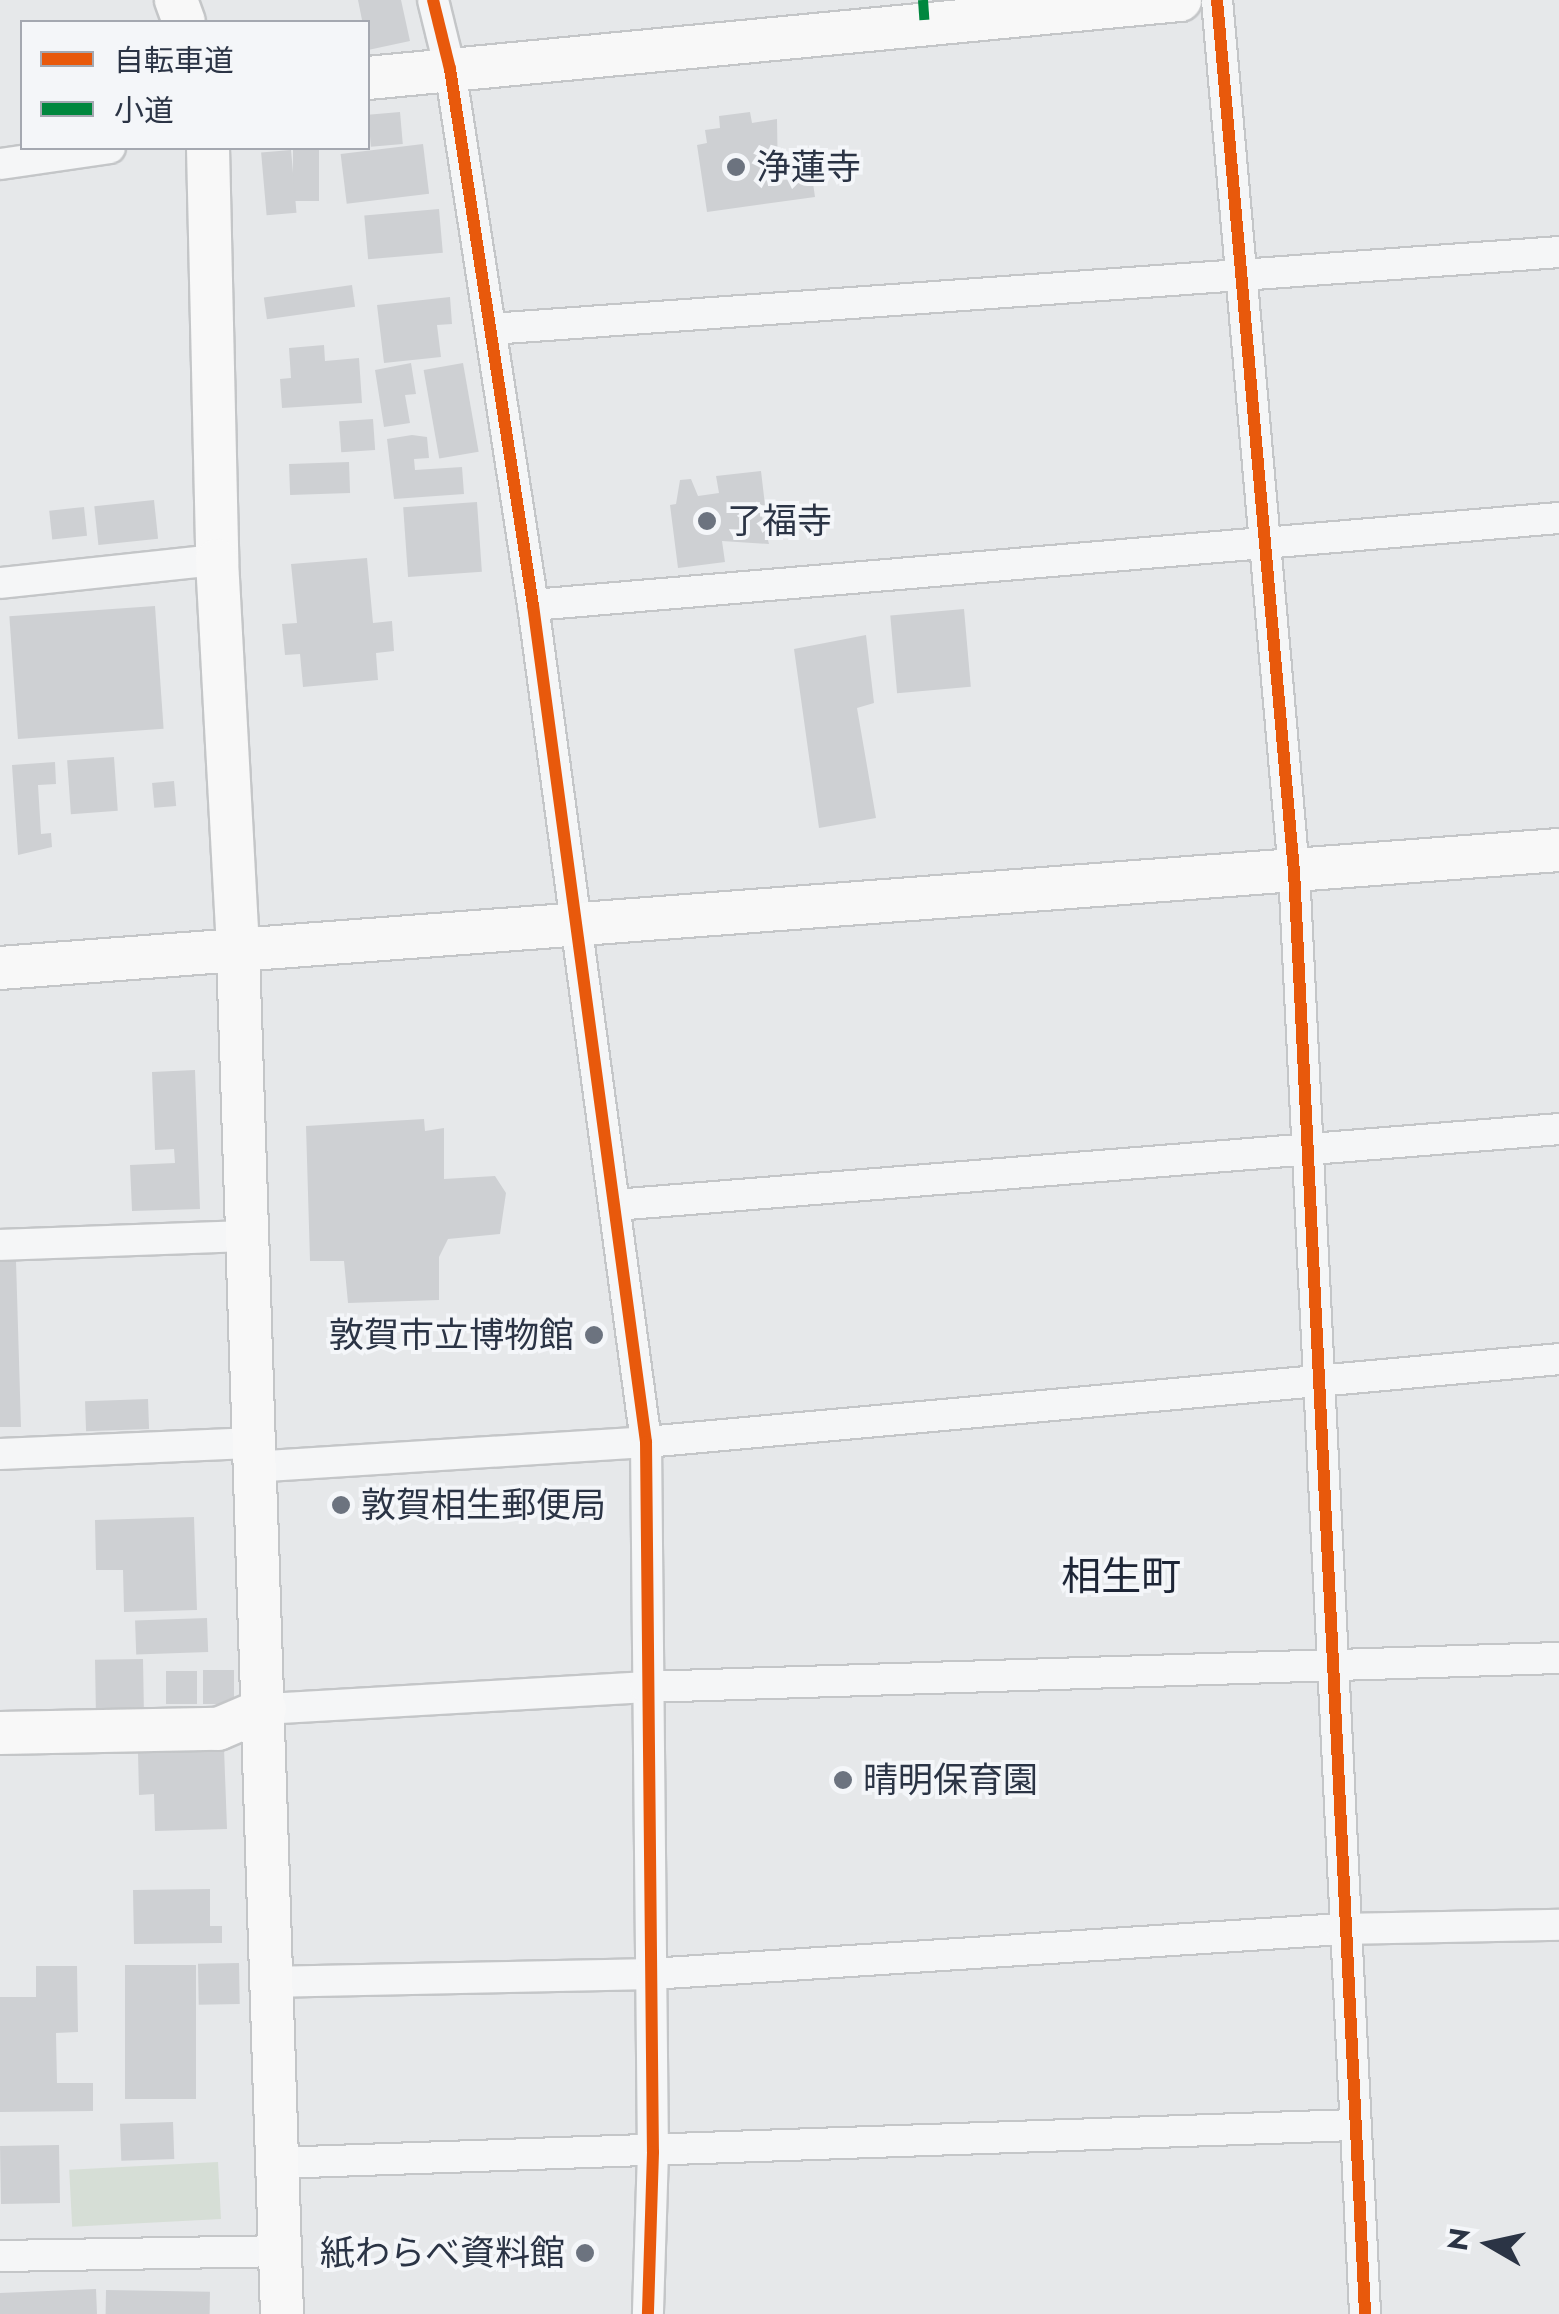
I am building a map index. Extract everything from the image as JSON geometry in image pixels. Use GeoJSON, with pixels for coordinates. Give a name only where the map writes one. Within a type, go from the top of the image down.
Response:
{"type":"FeatureCollection","features":[{"type":"Feature","properties":{"kind":"street"},"geometry":{"type":"LineString","coordinates":[[433,0],[450,70],[533,604],[573,924],[646,1442],[644,1687],[654,2152],[648,2314]]}},
{"type":"Feature","properties":{"kind":"street"},"geometry":{"type":"LineString","coordinates":[[370,78],[1180,0]]}},
{"type":"Feature","properties":{"kind":"street"},"geometry":{"type":"LineString","coordinates":[[1216,0],[1294,871],[1342,1930],[1365,2314]]}},
{"type":"Feature","properties":{"kind":"street"},"geometry":{"type":"LineString","coordinates":[[0,164],[96,150]]}},
{"type":"Feature","properties":{"kind":"street"},"geometry":{"type":"LineString","coordinates":[[208,150],[217,560],[238,952],[250,1455],[265,1709],[269,1982],[282,2314]]}},
{"type":"Feature","properties":{"kind":"street"},"geometry":{"type":"LineString","coordinates":[[491,329],[1559,252]]}},
{"type":"Feature","properties":{"kind":"street"},"geometry":{"type":"LineString","coordinates":[[533,604],[1559,518]]}},
{"type":"Feature","properties":{"kind":"street"},"geometry":{"type":"LineString","coordinates":[[0,583],[217,560]]}},
{"type":"Feature","properties":{"kind":"street"},"geometry":{"type":"LineString","coordinates":[[0,968],[1559,850]]}},
{"type":"Feature","properties":{"kind":"street"},"geometry":{"type":"LineString","coordinates":[[615,1206],[1559,1129]]}},
{"type":"Feature","properties":{"kind":"street"},"geometry":{"type":"LineString","coordinates":[[0,1245],[244,1236]]}},
{"type":"Feature","properties":{"kind":"street"},"geometry":{"type":"LineString","coordinates":[[0,1454],[250,1455],[646,1442],[1559,1359]]}},
{"type":"Feature","properties":{"kind":"street"},"geometry":{"type":"LineString","coordinates":[[0,1734],[218,1730],[265,1709],[644,1687],[1559,1658]]}},
{"type":"Feature","properties":{"kind":"street"},"geometry":{"type":"LineString","coordinates":[[269,1982],[651,1974],[1342,1930],[1559,1924]]}},
{"type":"Feature","properties":{"kind":"street"},"geometry":{"type":"LineString","coordinates":[[276,2163],[1353,2125]]}},
{"type":"Feature","properties":{"kind":"street"},"geometry":{"type":"LineString","coordinates":[[0,2256],[280,2251]]}},
{"type":"Feature","properties":{"kind":"shaded area"},"geometry":{"type":"Polygon","coordinates":[[[218,2162],[221,2219],[72,2227],[69,2170],[218,2162]]]}},
{"type":"Feature","properties":{"kind":"building"},"geometry":{"type":"Polygon","coordinates":[[[358,0],[401,0],[410,41],[370,50],[370,20],[362,20],[358,0]]]}},
{"type":"Feature","properties":{"kind":"building"},"geometry":{"type":"Polygon","coordinates":[[[400,112],[403,144],[371,147],[370,115],[400,112]]]}},
{"type":"Feature","properties":{"kind":"building"},"geometry":{"type":"Polygon","coordinates":[[[750,112],[752,123],[777,119],[778,181],[812,176],[815,197],[707,212],[697,145],[707,143],[705,130],[720,128],[719,116],[750,112]]]}},
{"type":"Feature","properties":{"kind":"building"},"geometry":{"type":"Polygon","coordinates":[[[423,144],[429,194],[347,204],[341,154],[423,144]]]}},
{"type":"Feature","properties":{"kind":"building"},"geometry":{"type":"Polygon","coordinates":[[[291,150],[296,213],[267,215],[261,153],[291,150]]]}},
{"type":"Feature","properties":{"kind":"building"},"geometry":{"type":"Polygon","coordinates":[[[293,150],[319,150],[319,201],[293,201],[293,150]]]}},
{"type":"Feature","properties":{"kind":"building"},"geometry":{"type":"Polygon","coordinates":[[[439,209],[443,253],[368,259],[364,216],[439,209]]]}},
{"type":"Feature","properties":{"kind":"building"},"geometry":{"type":"Polygon","coordinates":[[[352,285],[355,307],[267,319],[264,297],[352,285]]]}},
{"type":"Feature","properties":{"kind":"building"},"geometry":{"type":"Polygon","coordinates":[[[450,297],[452,324],[437,325],[441,357],[384,363],[377,305],[450,297]]]}},
{"type":"Feature","properties":{"kind":"building"},"geometry":{"type":"Polygon","coordinates":[[[324,345],[325,361],[359,358],[362,403],[282,408],[280,379],[291,378],[289,348],[324,345]]]}},
{"type":"Feature","properties":{"kind":"building"},"geometry":{"type":"Polygon","coordinates":[[[411,363],[416,394],[405,395],[410,423],[384,427],[375,370],[411,363]]]}},
{"type":"Feature","properties":{"kind":"building"},"geometry":{"type":"Polygon","coordinates":[[[463,363],[479,452],[439,459],[424,370],[463,363]]]}},
{"type":"Feature","properties":{"kind":"building"},"geometry":{"type":"Polygon","coordinates":[[[373,419],[375,450],[341,452],[339,421],[373,419]]]}},
{"type":"Feature","properties":{"kind":"building"},"geometry":{"type":"Polygon","coordinates":[[[427,437],[429,458],[414,459],[415,470],[462,467],[464,494],[394,499],[387,439],[427,437]]]}},
{"type":"Feature","properties":{"kind":"building"},"geometry":{"type":"Polygon","coordinates":[[[349,462],[350,493],[290,495],[289,464],[349,462]]]}},
{"type":"Feature","properties":{"kind":"building"},"geometry":{"type":"Polygon","coordinates":[[[761,471],[765,505],[759,505],[769,544],[722,541],[725,562],[678,568],[670,505],[676,504],[680,480],[691,479],[698,496],[719,493],[716,476],[761,471]]]}},
{"type":"Feature","properties":{"kind":"building"},"geometry":{"type":"Polygon","coordinates":[[[154,500],[158,539],[98,545],[94,506],[154,500]]]}},
{"type":"Feature","properties":{"kind":"building"},"geometry":{"type":"Polygon","coordinates":[[[477,502],[482,572],[408,577],[403,507],[477,502]]]}},
{"type":"Feature","properties":{"kind":"building"},"geometry":{"type":"Polygon","coordinates":[[[84,507],[87,536],[52,539],[49,511],[84,507]]]}},
{"type":"Feature","properties":{"kind":"building"},"geometry":{"type":"Polygon","coordinates":[[[367,558],[373,623],[392,621],[394,651],[376,653],[378,680],[303,687],[300,654],[285,655],[282,624],[297,623],[291,564],[367,558]]]}},
{"type":"Feature","properties":{"kind":"building"},"geometry":{"type":"Polygon","coordinates":[[[155,606],[164,729],[18,739],[9,616],[155,606]]]}},
{"type":"Feature","properties":{"kind":"building"},"geometry":{"type":"Polygon","coordinates":[[[964,609],[971,687],[897,693],[890,615],[964,609]]]}},
{"type":"Feature","properties":{"kind":"building"},"geometry":{"type":"Polygon","coordinates":[[[866,635],[874,703],[857,708],[876,818],[819,828],[794,649],[866,635]]]}},
{"type":"Feature","properties":{"kind":"building"},"geometry":{"type":"Polygon","coordinates":[[[114,757],[118,811],[71,814],[67,760],[114,757]]]}},
{"type":"Feature","properties":{"kind":"building"},"geometry":{"type":"Polygon","coordinates":[[[55,762],[56,784],[38,785],[41,834],[51,833],[52,847],[18,855],[12,765],[55,762]]]}},
{"type":"Feature","properties":{"kind":"building"},"geometry":{"type":"Polygon","coordinates":[[[174,781],[176,806],[154,808],[152,783],[174,781]]]}},
{"type":"Feature","properties":{"kind":"building"},"geometry":{"type":"Polygon","coordinates":[[[195,1070],[200,1209],[132,1211],[130,1165],[175,1163],[174,1149],[155,1150],[152,1072],[195,1070]]]}},
{"type":"Feature","properties":{"kind":"building"},"geometry":{"type":"Polygon","coordinates":[[[424,1119],[425,1131],[444,1128],[444,1179],[495,1176],[506,1193],[500,1234],[448,1239],[439,1257],[439,1300],[348,1303],[344,1261],[310,1261],[306,1126],[424,1119]]]}},
{"type":"Feature","properties":{"kind":"building"},"geometry":{"type":"Polygon","coordinates":[[[0,1261],[16,1261],[21,1427],[0,1427],[0,1261]]]}},
{"type":"Feature","properties":{"kind":"building"},"geometry":{"type":"Polygon","coordinates":[[[148,1399],[149,1429],[86,1431],[85,1401],[148,1399]]]}},
{"type":"Feature","properties":{"kind":"building"},"geometry":{"type":"Polygon","coordinates":[[[194,1517],[197,1610],[124,1612],[123,1570],[96,1570],[95,1520],[194,1517]]]}},
{"type":"Feature","properties":{"kind":"building"},"geometry":{"type":"Polygon","coordinates":[[[207,1618],[208,1652],[136,1654],[135,1621],[207,1618]]]}},
{"type":"Feature","properties":{"kind":"building"},"geometry":{"type":"Polygon","coordinates":[[[143,1659],[144,1708],[96,1709],[95,1660],[143,1659]]]}},
{"type":"Feature","properties":{"kind":"building"},"geometry":{"type":"Polygon","coordinates":[[[203,1670],[234,1670],[234,1704],[203,1704],[203,1670]]]}},
{"type":"Feature","properties":{"kind":"building"},"geometry":{"type":"Polygon","coordinates":[[[166,1671],[197,1671],[197,1704],[166,1704],[166,1671]]]}},
{"type":"Feature","properties":{"kind":"building"},"geometry":{"type":"Polygon","coordinates":[[[224,1748],[227,1829],[155,1831],[154,1794],[139,1795],[138,1752],[224,1748]]]}},
{"type":"Feature","properties":{"kind":"building"},"geometry":{"type":"Polygon","coordinates":[[[210,1889],[210,1926],[222,1926],[222,1943],[134,1944],[133,1890],[210,1889]]]}},
{"type":"Feature","properties":{"kind":"building"},"geometry":{"type":"Polygon","coordinates":[[[239,1963],[240,2004],[199,2005],[198,1964],[239,1963]]]}},
{"type":"Feature","properties":{"kind":"building"},"geometry":{"type":"Polygon","coordinates":[[[125,1965],[196,1965],[196,2099],[125,2099],[125,1965]]]}},
{"type":"Feature","properties":{"kind":"building"},"geometry":{"type":"Polygon","coordinates":[[[36,1966],[77,1966],[78,2032],[56,2033],[57,2083],[93,2083],[93,2111],[0,2112],[0,1997],[36,1997],[36,1966]]]}},
{"type":"Feature","properties":{"kind":"building"},"geometry":{"type":"Polygon","coordinates":[[[173,2122],[174,2159],[121,2161],[120,2124],[173,2122]]]}},
{"type":"Feature","properties":{"kind":"building"},"geometry":{"type":"Polygon","coordinates":[[[59,2145],[60,2203],[1,2204],[0,2146],[59,2145]]]}},
{"type":"Feature","properties":{"kind":"building"},"geometry":{"type":"Polygon","coordinates":[[[96,2289],[97,2314],[0,2314],[0,2293],[96,2289]]]}},
{"type":"Feature","properties":{"kind":"building"},"geometry":{"type":"Polygon","coordinates":[[[106,2290],[210,2292],[210,2314],[106,2314],[106,2290]]]}},
{"type":"Feature","properties":{"kind":"marked path"},"geometry":{"type":"LineString","coordinates":[[923,0],[925,28]]}},
{"type":"Feature","properties":{"kind":"cycle path"},"geometry":{"type":"LineString","coordinates":[[433,0],[450,69],[533,605],[646,1442],[653,2152],[648,2314]]}},
{"type":"Feature","properties":{"kind":"cycle path"},"geometry":{"type":"LineString","coordinates":[[1217,0],[1294,871],[1365,2314]]}},
{"type":"Feature","properties":{"kind":"place","name":"浄蓮寺"},"geometry":{"type":"Point","coordinates":[736,167]}},
{"type":"Feature","properties":{"kind":"place","name":"了福寺"},"geometry":{"type":"Point","coordinates":[707,521]}},
{"type":"Feature","properties":{"kind":"place","name":"敦賀市立博物館"},"geometry":{"type":"Point","coordinates":[594,1335]}},
{"type":"Feature","properties":{"kind":"place","name":"敦賀相生郵便局"},"geometry":{"type":"Point","coordinates":[341,1505]}},
{"type":"Feature","properties":{"kind":"place","name":"晴明保育園"},"geometry":{"type":"Point","coordinates":[843,1780]}},
{"type":"Feature","properties":{"kind":"place","name":"紙わらべ資料館"},"geometry":{"type":"Point","coordinates":[585,2253]}},
{"type":"Feature","properties":{"kind":"district","name":"相生町"},"geometry":{"type":"Point","coordinates":[1121,1576]}}]}
